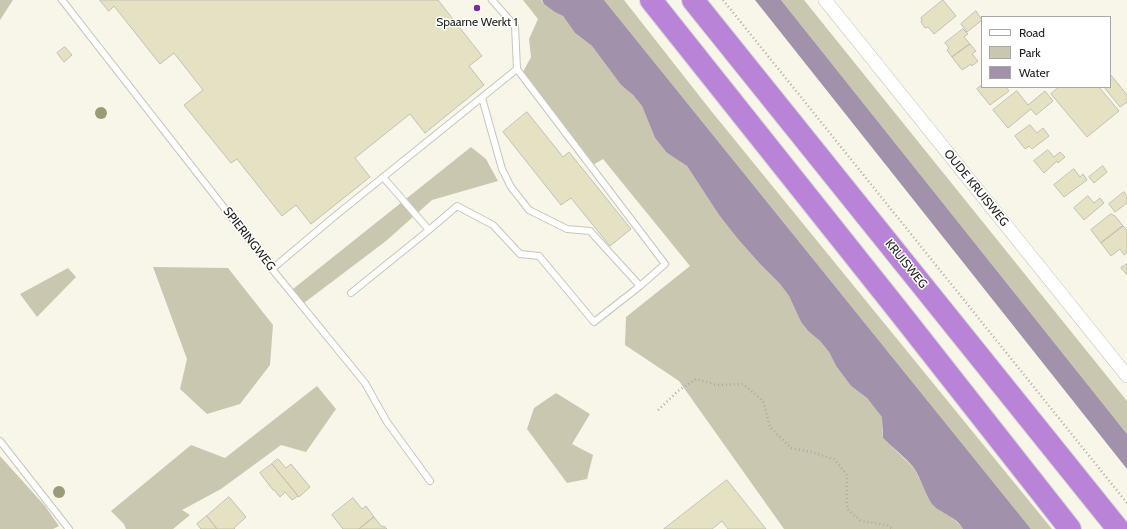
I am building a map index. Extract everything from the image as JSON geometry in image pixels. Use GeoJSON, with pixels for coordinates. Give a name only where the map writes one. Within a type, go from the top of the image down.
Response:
{"type":"FeatureCollection","features":[{"type":"Feature","properties":{"kind":"highway"},"geometry":{"type":"LineString","coordinates":[[651,0],[1070,529]]}},
{"type":"Feature","properties":{"kind":"highway","name":"KRUISWEG"},"geometry":{"type":"LineString","coordinates":[[693,0],[1118,529]]}},
{"type":"Feature","properties":{"kind":"street","name":"OUDE KRUISWEG"},"geometry":{"type":"LineString","coordinates":[[825,0],[1127,376]]}},
{"type":"Feature","properties":{"kind":"lane","name":"SPIERINGWEG"},"geometry":{"type":"LineString","coordinates":[[62,0],[272,269],[365,383],[387,422],[430,481]]}},
{"type":"Feature","properties":{"kind":"lane"},"geometry":{"type":"LineString","coordinates":[[351,293],[457,206],[493,225],[520,254],[539,256],[594,322],[640,286],[665,264],[517,69],[515,26],[492,0]]}},
{"type":"Feature","properties":{"kind":"lane"},"geometry":{"type":"LineString","coordinates":[[272,269],[517,69]]}},
{"type":"Feature","properties":{"kind":"lane"},"geometry":{"type":"LineString","coordinates":[[482,98],[502,170],[511,187],[529,210],[567,230],[590,230],[640,286]]}},
{"type":"Feature","properties":{"kind":"lane"},"geometry":{"type":"LineString","coordinates":[[383,177],[429,230]]}},
{"type":"Feature","properties":{"kind":"lane"},"geometry":{"type":"LineString","coordinates":[[0,441],[69,529]]}},
{"type":"Feature","properties":{"kind":"path","name":"KRUISWEG"},"geometry":{"type":"LineString","coordinates":[[723,0],[1127,503]]}},
{"type":"Feature","properties":{"kind":"path"},"geometry":{"type":"LineString","coordinates":[[658,410],[678,391],[696,379],[718,385],[743,384],[763,401],[770,427],[791,448],[834,459],[847,475],[847,509],[861,521],[887,525],[893,529]]}},
{"type":"Feature","properties":{"kind":"green space"},"geometry":{"type":"Polygon","coordinates":[[[0,0],[13,0],[0,20],[0,0]]]}},
{"type":"Feature","properties":{"kind":"green space"},"geometry":{"type":"Polygon","coordinates":[[[523,0],[541,0],[544,4],[563,16],[575,33],[592,46],[621,85],[633,95],[642,106],[655,138],[667,153],[687,166],[719,215],[737,238],[780,284],[789,296],[801,322],[808,331],[820,341],[829,352],[836,366],[851,386],[867,398],[883,417],[883,438],[914,468],[942,512],[949,515],[963,529],[784,529],[679,381],[625,345],[626,317],[690,266],[603,159],[593,165],[522,74],[531,57],[529,39],[538,19],[523,0]]]}},
{"type":"Feature","properties":{"kind":"green space"},"geometry":{"type":"Polygon","coordinates":[[[604,0],[624,0],[712,112],[1052,529],[1031,529],[604,0]]]}},
{"type":"Feature","properties":{"kind":"green space"},"geometry":{"type":"Polygon","coordinates":[[[781,0],[804,0],[1127,401],[1127,434],[781,0]]]}},
{"type":"Feature","properties":{"kind":"green space"},"geometry":{"type":"Polygon","coordinates":[[[471,147],[486,159],[498,181],[432,200],[386,241],[304,303],[293,289],[471,147]]]}},
{"type":"Feature","properties":{"kind":"green space"},"geometry":{"type":"Polygon","coordinates":[[[153,267],[228,268],[273,325],[270,365],[240,404],[207,414],[180,389],[187,359],[153,267]]]}},
{"type":"Feature","properties":{"kind":"green space"},"geometry":{"type":"Polygon","coordinates":[[[68,268],[76,277],[37,317],[20,294],[68,268]]]}},
{"type":"Feature","properties":{"kind":"green space"},"geometry":{"type":"Polygon","coordinates":[[[317,386],[336,409],[306,452],[281,445],[221,489],[182,510],[190,515],[173,529],[126,529],[124,524],[111,511],[191,445],[225,458],[317,386]]]}},
{"type":"Feature","properties":{"kind":"green space"},"geometry":{"type":"Polygon","coordinates":[[[556,393],[590,414],[572,444],[593,455],[587,479],[567,483],[527,429],[534,408],[556,393]]]}},
{"type":"Feature","properties":{"kind":"green space"},"geometry":{"type":"Polygon","coordinates":[[[0,456],[45,506],[59,526],[53,529],[0,529],[0,456]]]}},
{"type":"Feature","properties":{"kind":"water"},"geometry":{"type":"Polygon","coordinates":[[[542,0],[604,0],[1031,529],[963,529],[956,521],[932,504],[914,468],[883,438],[882,417],[867,398],[851,386],[836,366],[829,352],[801,322],[789,296],[780,284],[737,238],[719,215],[687,166],[667,153],[655,138],[642,106],[633,95],[621,85],[592,46],[575,33],[563,16],[544,4],[542,0]]]}},
{"type":"Feature","properties":{"kind":"water"},"geometry":{"type":"Polygon","coordinates":[[[755,0],[781,0],[1127,434],[1127,469],[755,0]]]}},
{"type":"Feature","properties":{"kind":"building"},"geometry":{"type":"Polygon","coordinates":[[[100,0],[438,0],[482,56],[469,66],[484,85],[425,133],[410,114],[355,158],[370,177],[311,224],[296,205],[282,216],[237,159],[231,163],[184,105],[203,90],[174,53],[160,64],[114,6],[109,11],[100,0]]]}},
{"type":"Feature","properties":{"kind":"building"},"geometry":{"type":"Polygon","coordinates":[[[943,0],[956,16],[934,34],[928,27],[925,28],[921,22],[921,18],[943,0]]]}},
{"type":"Feature","properties":{"kind":"building"},"geometry":{"type":"Polygon","coordinates":[[[976,11],[981,18],[981,21],[967,32],[961,24],[976,11]]]}},
{"type":"Feature","properties":{"kind":"building"},"geometry":{"type":"Polygon","coordinates":[[[963,29],[968,34],[964,37],[970,44],[952,57],[947,50],[949,48],[945,43],[963,29]]]}},
{"type":"Feature","properties":{"kind":"building"},"geometry":{"type":"Polygon","coordinates":[[[970,44],[976,51],[972,54],[978,61],[972,66],[971,64],[962,70],[952,57],[970,44]]]}},
{"type":"Feature","properties":{"kind":"building"},"geometry":{"type":"Polygon","coordinates":[[[65,47],[72,55],[64,62],[57,53],[65,47]]]}},
{"type":"Feature","properties":{"kind":"building"},"geometry":{"type":"Polygon","coordinates":[[[1111,75],[1127,95],[1127,102],[1120,107],[1105,88],[1111,88],[1111,75]]]}},
{"type":"Feature","properties":{"kind":"building"},"geometry":{"type":"Polygon","coordinates":[[[981,86],[981,88],[1007,88],[1009,91],[990,105],[977,89],[981,86]]]}},
{"type":"Feature","properties":{"kind":"building"},"geometry":{"type":"Polygon","coordinates":[[[1058,88],[1100,88],[1119,111],[1087,137],[1051,94],[1058,88]]]}},
{"type":"Feature","properties":{"kind":"building"},"geometry":{"type":"Polygon","coordinates":[[[1017,91],[1028,105],[1045,91],[1053,101],[1036,115],[1031,109],[1008,128],[993,110],[1017,91]]]}},
{"type":"Feature","properties":{"kind":"building"},"geometry":{"type":"Polygon","coordinates":[[[527,112],[563,157],[569,152],[631,229],[610,246],[571,198],[561,205],[503,132],[527,112]]]}},
{"type":"Feature","properties":{"kind":"building"},"geometry":{"type":"Polygon","coordinates":[[[1030,125],[1037,133],[1043,128],[1049,136],[1032,149],[1029,146],[1025,149],[1015,136],[1030,125]]]}},
{"type":"Feature","properties":{"kind":"building"},"geometry":{"type":"Polygon","coordinates":[[[1048,150],[1054,157],[1060,152],[1065,157],[1058,163],[1057,161],[1044,173],[1034,161],[1048,150]]]}},
{"type":"Feature","properties":{"kind":"building"},"geometry":{"type":"Polygon","coordinates":[[[1103,166],[1107,172],[1094,183],[1089,177],[1103,166]]]}},
{"type":"Feature","properties":{"kind":"building"},"geometry":{"type":"Polygon","coordinates":[[[1074,169],[1080,177],[1083,174],[1087,180],[1064,197],[1054,185],[1074,169]]]}},
{"type":"Feature","properties":{"kind":"building"},"geometry":{"type":"Polygon","coordinates":[[[1124,192],[1127,196],[1127,203],[1115,212],[1109,204],[1124,192]]]}},
{"type":"Feature","properties":{"kind":"building"},"geometry":{"type":"Polygon","coordinates":[[[1088,196],[1094,203],[1100,198],[1104,203],[1084,220],[1074,208],[1088,196]]]}},
{"type":"Feature","properties":{"kind":"building"},"geometry":{"type":"Polygon","coordinates":[[[1111,214],[1115,216],[1123,226],[1101,243],[1091,230],[1111,214]]]}},
{"type":"Feature","properties":{"kind":"building"},"geometry":{"type":"Polygon","coordinates":[[[1123,226],[1127,230],[1127,253],[1124,255],[1120,249],[1111,256],[1101,243],[1123,226]]]}},
{"type":"Feature","properties":{"kind":"building"},"geometry":{"type":"Polygon","coordinates":[[[1127,264],[1127,275],[1121,268],[1127,264]]]}},
{"type":"Feature","properties":{"kind":"building"},"geometry":{"type":"Polygon","coordinates":[[[278,459],[286,468],[291,464],[310,487],[299,497],[272,464],[278,459]]]}},
{"type":"Feature","properties":{"kind":"building"},"geometry":{"type":"Polygon","coordinates":[[[272,464],[298,496],[292,500],[285,492],[280,497],[273,490],[260,473],[272,464]]]}},
{"type":"Feature","properties":{"kind":"building"},"geometry":{"type":"Polygon","coordinates":[[[727,480],[766,529],[728,529],[722,521],[712,529],[664,529],[727,480]]]}},
{"type":"Feature","properties":{"kind":"building"},"geometry":{"type":"Polygon","coordinates":[[[229,497],[246,517],[234,528],[235,529],[217,529],[207,516],[229,497]]]}},
{"type":"Feature","properties":{"kind":"building"},"geometry":{"type":"Polygon","coordinates":[[[353,498],[362,509],[366,506],[374,517],[359,529],[343,529],[332,515],[353,498]]]}},
{"type":"Feature","properties":{"kind":"building"},"geometry":{"type":"Polygon","coordinates":[[[207,516],[217,529],[201,529],[197,524],[207,516]]]}},
{"type":"Feature","properties":{"kind":"building"},"geometry":{"type":"Polygon","coordinates":[[[374,517],[382,527],[384,526],[387,529],[359,529],[374,517]]]}},
{"type":"Feature","properties":{"kind":"place","name":"Spaarne Werkt 1"},"geometry":{"type":"Point","coordinates":[477,8]}}]}
